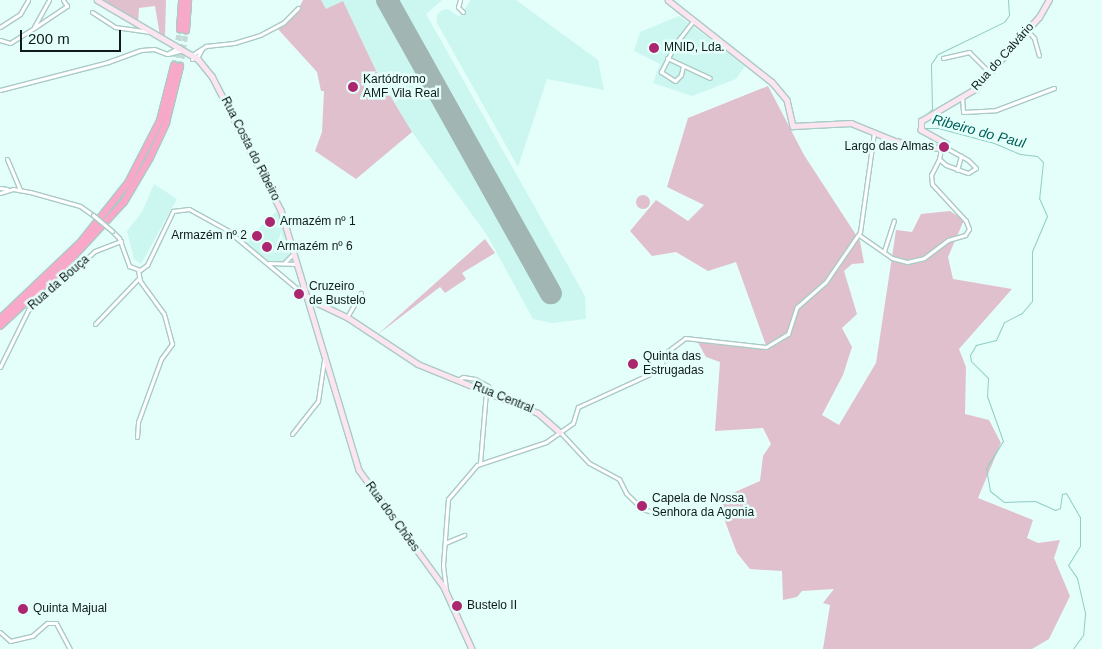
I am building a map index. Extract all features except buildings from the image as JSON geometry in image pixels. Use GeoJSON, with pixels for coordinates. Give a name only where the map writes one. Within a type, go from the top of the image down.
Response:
{"type":"FeatureCollection","features":[{"type":"Feature","properties":{"kind":"highway"},"geometry":{"type":"LineString","coordinates":[[182,0],[183,31],[188,0]]}},
{"type":"Feature","properties":{"kind":"highway"},"geometry":{"type":"LineString","coordinates":[[0,323],[81,242],[128,183],[160,121],[178,67]]}},
{"type":"Feature","properties":{"kind":"street"},"geometry":{"type":"LineString","coordinates":[[0,27],[20,14],[28,0]]}},
{"type":"Feature","properties":{"kind":"street"},"geometry":{"type":"LineString","coordinates":[[34,28],[49,0]]}},
{"type":"Feature","properties":{"kind":"street"},"geometry":{"type":"LineString","coordinates":[[0,40],[8,43],[34,28],[67,6],[63,0]]}},
{"type":"Feature","properties":{"kind":"street","name":"Rua Costa do Ribeiro"},"geometry":{"type":"LineString","coordinates":[[97,0],[176,49],[195,57],[208,69],[278,202],[305,289]]}},
{"type":"Feature","properties":{"kind":"street"},"geometry":{"type":"LineString","coordinates":[[460,0],[458,7],[463,12]]}},
{"type":"Feature","properties":{"kind":"street"},"geometry":{"type":"LineString","coordinates":[[668,0],[693,21],[718,37],[733,54],[782,92],[788,103],[792,126],[849,123],[899,142],[944,148],[961,156],[976,168],[970,174],[957,170],[939,159]]}},
{"type":"Feature","properties":{"kind":"street","name":"Rua do Calvário"},"geometry":{"type":"LineString","coordinates":[[944,148],[940,140],[921,130],[922,120],[975,89],[1027,30],[1049,0]]}},
{"type":"Feature","properties":{"kind":"street"},"geometry":{"type":"LineString","coordinates":[[195,57],[203,48],[260,35],[284,22],[298,8]]}},
{"type":"Feature","properties":{"kind":"street"},"geometry":{"type":"LineString","coordinates":[[92,12],[115,26],[149,32]]}},
{"type":"Feature","properties":{"kind":"street"},"geometry":{"type":"LineString","coordinates":[[683,66],[678,79],[668,79],[661,72],[667,58],[693,21]]}},
{"type":"Feature","properties":{"kind":"street"},"geometry":{"type":"LineString","coordinates":[[1027,30],[1034,38],[1039,55]]}},
{"type":"Feature","properties":{"kind":"street"},"geometry":{"type":"LineString","coordinates":[[0,90],[108,62],[141,50],[154,49],[167,54],[176,49]]}},
{"type":"Feature","properties":{"kind":"street"},"geometry":{"type":"LineString","coordinates":[[943,58],[969,52],[988,72]]}},
{"type":"Feature","properties":{"kind":"street","name":"Rua Costa do Ribeiro"},"geometry":{"type":"LineString","coordinates":[[195,57],[208,69]]}},
{"type":"Feature","properties":{"kind":"street"},"geometry":{"type":"LineString","coordinates":[[667,58],[710,78]]}},
{"type":"Feature","properties":{"kind":"street"},"geometry":{"type":"LineString","coordinates":[[962,97],[963,112],[996,110],[1054,88]]}},
{"type":"Feature","properties":{"kind":"street"},"geometry":{"type":"LineString","coordinates":[[446,590],[445,543],[448,498],[480,463],[528,450],[560,432],[573,423],[578,407],[650,373],[662,363],[668,351],[685,338],[766,347],[788,334],[797,307],[825,283],[859,236],[874,132]]}},
{"type":"Feature","properties":{"kind":"street"},"geometry":{"type":"LineString","coordinates":[[859,236],[904,262],[926,257],[948,240],[963,237],[968,232],[965,219],[932,184],[932,174],[944,148]]}},
{"type":"Feature","properties":{"kind":"street"},"geometry":{"type":"LineString","coordinates":[[957,170],[961,156]]}},
{"type":"Feature","properties":{"kind":"street"},"geometry":{"type":"LineString","coordinates":[[7,159],[20,190]]}},
{"type":"Feature","properties":{"kind":"street"},"geometry":{"type":"LineString","coordinates":[[0,188],[20,190],[80,206],[112,231],[121,241],[129,266],[138,270]]}},
{"type":"Feature","properties":{"kind":"street"},"geometry":{"type":"LineString","coordinates":[[0,193],[8,190]]}},
{"type":"Feature","properties":{"kind":"street"},"geometry":{"type":"LineString","coordinates":[[138,270],[148,263],[173,211],[180,208],[191,210],[218,224],[308,298]]}},
{"type":"Feature","properties":{"kind":"street"},"geometry":{"type":"LineString","coordinates":[[883,251],[888,248],[894,222]]}},
{"type":"Feature","properties":{"kind":"street","name":"Rua da Bouça"},"geometry":{"type":"LineString","coordinates":[[0,367],[29,309],[96,250],[121,241]]}},
{"type":"Feature","properties":{"kind":"street"},"geometry":{"type":"LineString","coordinates":[[283,263],[294,252]]}},
{"type":"Feature","properties":{"kind":"street"},"geometry":{"type":"LineString","coordinates":[[266,262],[298,264]]}},
{"type":"Feature","properties":{"kind":"street"},"geometry":{"type":"LineString","coordinates":[[136,437],[138,422],[161,360],[172,345],[164,314],[139,278],[138,270]]}},
{"type":"Feature","properties":{"kind":"street"},"geometry":{"type":"LineString","coordinates":[[95,324],[139,278]]}},
{"type":"Feature","properties":{"kind":"street","name":"Rua dos Chões"},"geometry":{"type":"LineString","coordinates":[[305,289],[361,474],[446,590],[472,649]]}},
{"type":"Feature","properties":{"kind":"street"},"geometry":{"type":"LineString","coordinates":[[347,317],[362,293]]}},
{"type":"Feature","properties":{"kind":"street","name":"Rua Central"},"geometry":{"type":"LineString","coordinates":[[308,298],[322,307],[347,317],[416,363],[538,413],[560,432],[591,464],[619,479],[626,492],[642,509],[662,514]]}},
{"type":"Feature","properties":{"kind":"street"},"geometry":{"type":"LineString","coordinates":[[312,309],[322,307]]}},
{"type":"Feature","properties":{"kind":"street"},"geometry":{"type":"LineString","coordinates":[[292,434],[318,401],[325,356]]}},
{"type":"Feature","properties":{"kind":"street"},"geometry":{"type":"LineString","coordinates":[[457,380],[463,377],[475,379],[488,386]]}},
{"type":"Feature","properties":{"kind":"street"},"geometry":{"type":"LineString","coordinates":[[480,463],[486,392]]}},
{"type":"Feature","properties":{"kind":"street"},"geometry":{"type":"LineString","coordinates":[[445,543],[464,535]]}},
{"type":"Feature","properties":{"kind":"street"},"geometry":{"type":"LineString","coordinates":[[0,632],[10,641],[31,636],[47,623],[56,623],[70,649]]}},
{"type":"Feature","properties":{"kind":"shaded area"},"geometry":{"type":"Polygon","coordinates":[[[104,0],[166,0],[165,36],[160,36],[155,6],[139,8],[138,23],[104,0]]]}},
{"type":"Feature","properties":{"kind":"shaded area","name":"Kartódromo AMF Vila Real"},"geometry":{"type":"Polygon","coordinates":[[[303,0],[321,0],[326,9],[343,1],[380,79],[412,132],[356,179],[315,151],[322,132],[324,91],[321,91],[317,72],[277,28],[295,16],[303,0]]]}},
{"type":"Feature","properties":{"kind":"shaded area"},"geometry":{"type":"Polygon","coordinates":[[[321,0],[442,0],[426,14],[585,296],[586,319],[552,323],[533,319],[487,235],[412,132],[380,79],[343,1],[326,10],[321,0]]]}},
{"type":"Feature","properties":{"kind":"shaded area"},"geometry":{"type":"Polygon","coordinates":[[[471,0],[516,0],[598,60],[604,90],[547,79],[518,167],[437,23],[437,15],[442,10],[448,9],[459,17],[471,0]]]}},
{"type":"Feature","properties":{"kind":"shaded area"},"geometry":{"type":"Polygon","coordinates":[[[679,16],[745,66],[736,79],[692,96],[653,83],[660,64],[634,51],[640,32],[679,16]]]}},
{"type":"Feature","properties":{"kind":"shaded area"},"geometry":{"type":"Polygon","coordinates":[[[768,86],[804,155],[860,241],[864,263],[852,264],[844,271],[857,314],[842,328],[852,347],[843,375],[822,415],[839,425],[876,363],[896,230],[912,232],[921,214],[950,211],[964,220],[948,257],[953,279],[1012,289],[959,349],[966,367],[965,414],[989,420],[1001,443],[978,498],[1033,520],[1027,538],[1038,543],[1060,540],[1054,558],[1070,596],[1049,639],[1032,649],[823,649],[830,605],[823,603],[834,589],[802,591],[797,597],[783,600],[782,571],[750,569],[737,553],[717,500],[760,481],[763,456],[771,444],[763,428],[715,431],[720,362],[706,357],[696,339],[711,344],[767,348],[736,262],[708,271],[676,252],[652,256],[630,231],[656,200],[688,221],[704,205],[667,187],[688,118],[768,86]]]}},
{"type":"Feature","properties":{"kind":"shaded area"},"geometry":{"type":"Polygon","coordinates":[[[154,184],[177,199],[141,264],[134,259],[127,231],[142,212],[154,184]]]}},
{"type":"Feature","properties":{"kind":"shaded area"},"geometry":{"type":"Polygon","coordinates":[[[640,195],[646,195],[650,202],[646,209],[640,209],[636,205],[636,199],[640,195]]]}},
{"type":"Feature","properties":{"kind":"shaded area"},"geometry":{"type":"Polygon","coordinates":[[[279,209],[292,253],[284,261],[270,262],[245,242],[279,209]]]}},
{"type":"Feature","properties":{"kind":"shaded area"},"geometry":{"type":"Polygon","coordinates":[[[485,239],[495,253],[462,273],[466,279],[445,293],[440,287],[377,335],[485,239]]]}},
{"type":"Feature","properties":{"kind":"waterway","name":"Ribeiro do Paul"},"geometry":{"type":"LineString","coordinates":[[938,54],[1004,22],[1009,15],[1008,0]]}},
{"type":"Feature","properties":{"kind":"waterway","name":"Ribeiro do Paul"},"geometry":{"type":"LineString","coordinates":[[918,122],[932,109],[931,64],[937,55]]}},
{"type":"Feature","properties":{"kind":"waterway","name":"Ribeiro do Paul"},"geometry":{"type":"LineString","coordinates":[[923,128],[938,128],[994,143],[1020,154],[1037,156],[1043,162],[1039,198],[1047,216],[1032,251],[1032,301],[1022,313],[1004,322],[996,340],[976,345],[970,355],[971,361],[988,378],[987,396],[1003,441],[986,468],[990,491],[1004,502],[1035,501],[1055,510],[1060,508],[1062,494],[1066,493],[1080,517],[1080,546],[1068,565],[1077,578],[1085,614],[1083,635],[1073,649]]}},
{"type":"Feature","properties":{"kind":"runway"},"geometry":{"type":"LineString","coordinates":[[387,0],[551,293]]}},
{"type":"Feature","properties":{"kind":"tunnel"},"geometry":{"type":"LineString","coordinates":[[174,66],[180,30]]}},
{"type":"Feature","properties":{"kind":"tunnel"},"geometry":{"type":"LineString","coordinates":[[180,67],[186,31]]}},
{"type":"Feature","properties":{"kind":"place","name":"MNID, Lda."},"geometry":{"type":"Point","coordinates":[654,48]}},
{"type":"Feature","properties":{"kind":"place","name":"Kartódromo AMF Vila Real"},"geometry":{"type":"Point","coordinates":[353,87]}},
{"type":"Feature","properties":{"kind":"place","name":"Largo das Almas"},"geometry":{"type":"Point","coordinates":[944,147]}},
{"type":"Feature","properties":{"kind":"place","name":"Armazém nº 1"},"geometry":{"type":"Point","coordinates":[270,222]}},
{"type":"Feature","properties":{"kind":"place","name":"Armazém nº 2"},"geometry":{"type":"Point","coordinates":[257,236]}},
{"type":"Feature","properties":{"kind":"place","name":"Armazém nº 6"},"geometry":{"type":"Point","coordinates":[267,247]}},
{"type":"Feature","properties":{"kind":"place","name":"Cruzeiro de Bustelo"},"geometry":{"type":"Point","coordinates":[299,294]}},
{"type":"Feature","properties":{"kind":"place","name":"Quinta das Estrugadas"},"geometry":{"type":"Point","coordinates":[633,364]}},
{"type":"Feature","properties":{"kind":"place","name":"Capela de Nossa Senhora da Agonia"},"geometry":{"type":"Point","coordinates":[642,506]}},
{"type":"Feature","properties":{"kind":"place","name":"Bustelo II"},"geometry":{"type":"Point","coordinates":[457,606]}},
{"type":"Feature","properties":{"kind":"place","name":"Quinta Majual"},"geometry":{"type":"Point","coordinates":[23,609]}}]}
